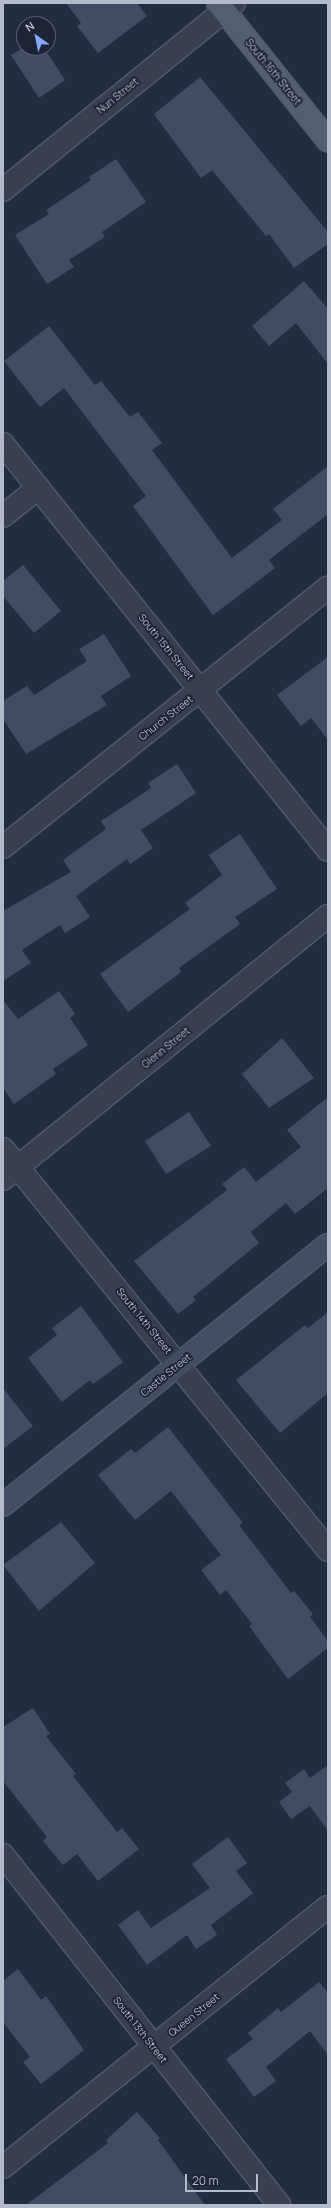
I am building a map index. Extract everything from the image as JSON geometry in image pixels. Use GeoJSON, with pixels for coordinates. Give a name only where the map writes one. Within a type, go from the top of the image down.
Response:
{"type":"FeatureCollection","features":[{"type":"Feature","properties":{"kind":"main road","name":"South 16th Street"},"geometry":{"type":"LineString","coordinates":[[225,6],[328,141]]}},
{"type":"Feature","properties":{"kind":"street","name":"Nun Street"},"geometry":{"type":"LineString","coordinates":[[3,190],[225,6]]}},
{"type":"Feature","properties":{"kind":"street","name":"South 15th Street"},"geometry":{"type":"LineString","coordinates":[[3,444],[328,850]]}},
{"type":"Feature","properties":{"kind":"street"},"geometry":{"type":"LineString","coordinates":[[3,516],[38,488]]}},
{"type":"Feature","properties":{"kind":"street","name":"Church Street"},"geometry":{"type":"LineString","coordinates":[[3,847],[328,588]]}},
{"type":"Feature","properties":{"kind":"street","name":"Glenn Street"},"geometry":{"type":"LineString","coordinates":[[10,1173],[328,916]]}},
{"type":"Feature","properties":{"kind":"street","name":"South 14th Street"},"geometry":{"type":"LineString","coordinates":[[3,1149],[10,1173],[179,1364],[328,1550]]}},
{"type":"Feature","properties":{"kind":"street","name":"Castle Street"},"geometry":{"type":"LineString","coordinates":[[3,1505],[328,1245]]}},
{"type":"Feature","properties":{"kind":"street","name":"South 13th Street"},"geometry":{"type":"LineString","coordinates":[[3,1855],[279,2205]]}},
{"type":"Feature","properties":{"kind":"street","name":"Queen Street"},"geometry":{"type":"LineString","coordinates":[[3,2167],[328,1908]]}},
{"type":"Feature","properties":{"kind":"building"},"geometry":{"type":"Polygon","coordinates":[[[66,3],[137,3],[147,16],[98,53],[77,26],[81,23],[66,3]]]}},
{"type":"Feature","properties":{"kind":"building"},"geometry":{"type":"Polygon","coordinates":[[[16,52],[16,56],[49,56],[65,80],[39,98],[11,55],[16,52]]]}},
{"type":"Feature","properties":{"kind":"building"},"geometry":{"type":"Polygon","coordinates":[[[200,77],[328,232],[328,244],[294,268],[269,234],[266,236],[212,170],[201,178],[154,114],[200,77]]]}},
{"type":"Feature","properties":{"kind":"building"},"geometry":{"type":"Polygon","coordinates":[[[116,159],[146,202],[102,232],[105,237],[69,260],[74,267],[47,284],[15,235],[49,214],[46,210],[91,180],[89,177],[116,159]]]}},
{"type":"Feature","properties":{"kind":"building"},"geometry":{"type":"Polygon","coordinates":[[[304,281],[328,309],[328,364],[296,323],[269,346],[252,326],[304,281]]]}},
{"type":"Feature","properties":{"kind":"building"},"geometry":{"type":"Polygon","coordinates":[[[49,326],[95,385],[101,381],[130,417],[138,412],[162,443],[152,450],[232,558],[282,520],[273,509],[328,466],[328,514],[269,560],[275,568],[213,615],[133,506],[146,496],[64,388],[40,407],[4,361],[49,326]]]}},
{"type":"Feature","properties":{"kind":"building"},"geometry":{"type":"Polygon","coordinates":[[[23,565],[61,611],[34,633],[3,596],[3,581],[23,565]]]}},
{"type":"Feature","properties":{"kind":"building"},"geometry":{"type":"Polygon","coordinates":[[[104,634],[131,676],[101,696],[107,705],[26,754],[3,719],[3,701],[27,686],[34,695],[87,661],[79,649],[104,634]]]}},
{"type":"Feature","properties":{"kind":"building"},"geometry":{"type":"Polygon","coordinates":[[[328,657],[328,740],[311,718],[301,726],[277,695],[328,657]]]}},
{"type":"Feature","properties":{"kind":"building"},"geometry":{"type":"Polygon","coordinates":[[[177,764],[196,793],[141,830],[153,848],[130,864],[127,859],[76,896],[90,917],[65,933],[60,925],[22,950],[31,963],[3,981],[3,911],[71,872],[63,860],[106,829],[101,821],[151,788],[148,783],[177,764]]]}},
{"type":"Feature","properties":{"kind":"building"},"geometry":{"type":"Polygon","coordinates":[[[240,834],[277,889],[235,917],[240,924],[179,968],[181,972],[128,1012],[100,974],[190,909],[185,903],[222,875],[209,855],[240,834]]]}},
{"type":"Feature","properties":{"kind":"building"},"geometry":{"type":"Polygon","coordinates":[[[59,991],[75,1014],[70,1018],[88,1045],[53,1069],[56,1074],[14,1104],[3,1088],[3,1000],[18,1019],[59,991]]]}},
{"type":"Feature","properties":{"kind":"building"},"geometry":{"type":"Polygon","coordinates":[[[282,1038],[314,1078],[269,1108],[242,1074],[282,1038]]]}},
{"type":"Feature","properties":{"kind":"building"},"geometry":{"type":"Polygon","coordinates":[[[328,1097],[328,1188],[295,1214],[286,1203],[251,1232],[259,1243],[193,1297],[196,1300],[178,1314],[134,1261],[227,1190],[222,1184],[244,1167],[256,1182],[301,1147],[287,1130],[328,1097]]]}},
{"type":"Feature","properties":{"kind":"building"},"geometry":{"type":"Polygon","coordinates":[[[189,1112],[211,1146],[166,1174],[145,1141],[189,1112]]]}},
{"type":"Feature","properties":{"kind":"building"},"geometry":{"type":"Polygon","coordinates":[[[81,1306],[123,1362],[93,1384],[90,1380],[62,1402],[28,1358],[57,1335],[52,1328],[81,1306]]]}},
{"type":"Feature","properties":{"kind":"building"},"geometry":{"type":"Polygon","coordinates":[[[328,1312],[328,1393],[280,1433],[236,1380],[305,1325],[308,1328],[328,1312]]]}},
{"type":"Feature","properties":{"kind":"building"},"geometry":{"type":"Polygon","coordinates":[[[3,1388],[33,1426],[3,1449],[3,1388]]]}},
{"type":"Feature","properties":{"kind":"building"},"geometry":{"type":"Polygon","coordinates":[[[168,1427],[243,1523],[239,1525],[291,1593],[294,1591],[313,1614],[310,1617],[328,1641],[328,1648],[288,1679],[249,1626],[252,1624],[226,1590],[220,1595],[201,1570],[221,1555],[171,1491],[135,1520],[98,1475],[131,1449],[135,1453],[168,1427]]]}},
{"type":"Feature","properties":{"kind":"building"},"geometry":{"type":"Polygon","coordinates":[[[61,1522],[95,1563],[39,1611],[3,1565],[61,1522]]]}},
{"type":"Feature","properties":{"kind":"building"},"geometry":{"type":"Polygon","coordinates":[[[33,1708],[50,1734],[46,1736],[76,1774],[73,1776],[117,1832],[122,1828],[139,1849],[98,1881],[77,1854],[63,1865],[43,1841],[47,1837],[3,1781],[3,1727],[33,1708]]]}},
{"type":"Feature","properties":{"kind":"building"},"geometry":{"type":"Polygon","coordinates":[[[328,1765],[328,1831],[310,1806],[291,1819],[279,1802],[292,1792],[285,1783],[304,1769],[310,1778],[328,1765]]]}},
{"type":"Feature","properties":{"kind":"building"},"geometry":{"type":"Polygon","coordinates":[[[228,1837],[247,1863],[236,1871],[253,1893],[211,1925],[217,1935],[196,1949],[187,1935],[147,1965],[118,1925],[138,1910],[151,1928],[210,1888],[192,1864],[228,1837]]]}},
{"type":"Feature","properties":{"kind":"building"},"geometry":{"type":"Polygon","coordinates":[[[18,1969],[41,2000],[46,1996],[84,2050],[41,2084],[23,2062],[30,2057],[3,2022],[3,1981],[18,1969]]]}},
{"type":"Feature","properties":{"kind":"building"},"geometry":{"type":"Polygon","coordinates":[[[319,1982],[328,1993],[328,2055],[310,2031],[266,2067],[276,2081],[254,2097],[226,2059],[253,2039],[248,2033],[278,2008],[281,2012],[319,1982]]]}},
{"type":"Feature","properties":{"kind":"building"},"geometry":{"type":"Polygon","coordinates":[[[137,2112],[160,2138],[158,2140],[205,2205],[26,2205],[108,2143],[106,2140],[137,2112]]]}}]}
